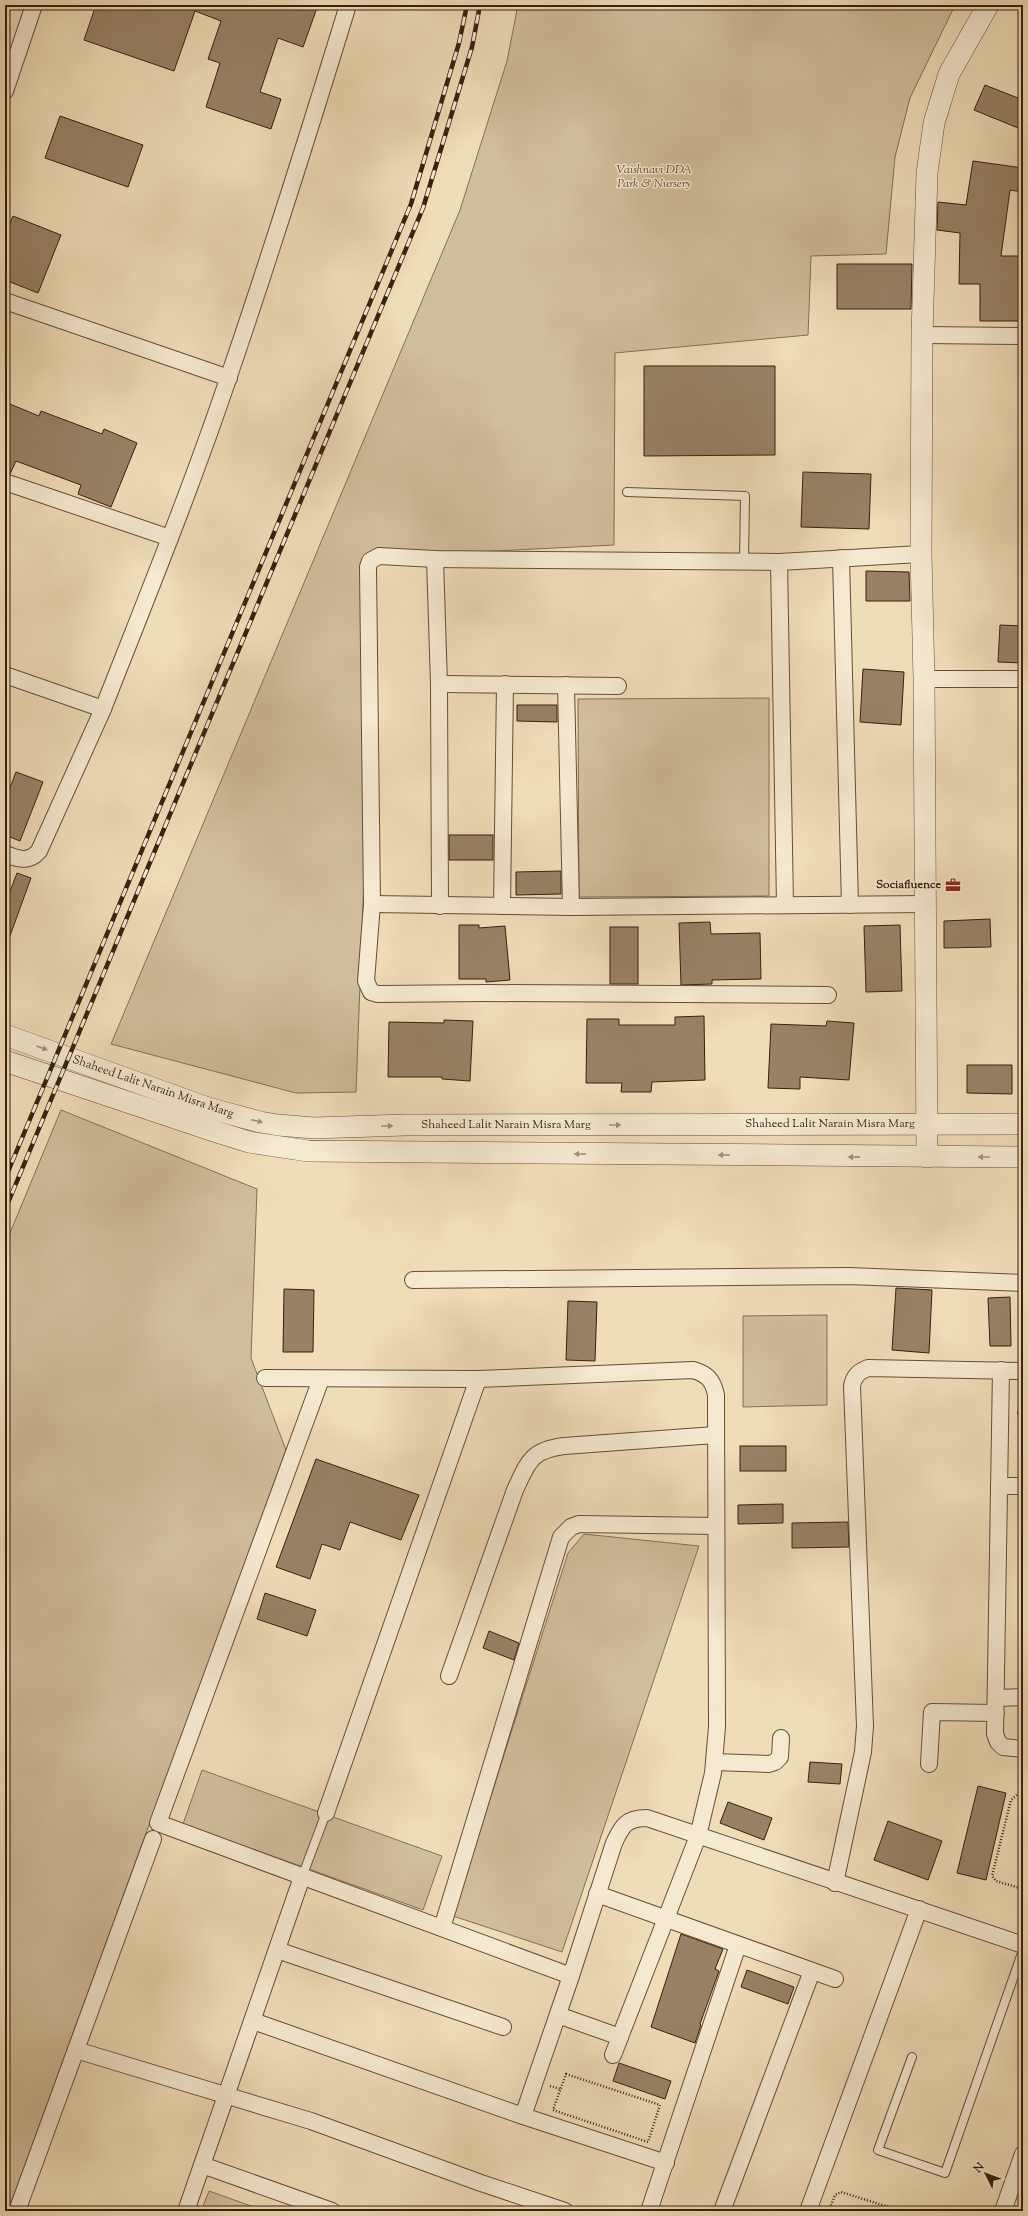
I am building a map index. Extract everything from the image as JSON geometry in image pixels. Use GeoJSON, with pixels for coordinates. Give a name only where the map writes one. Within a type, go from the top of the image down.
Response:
{"type":"FeatureCollection","features":[{"type":"Feature","properties":{"kind":"street"},"geometry":{"type":"LineString","coordinates":[[5,91],[34,5]]}},
{"type":"Feature","properties":{"kind":"street"},"geometry":{"type":"LineString","coordinates":[[5,854],[24,860],[34,857],[39,851],[103,709],[170,538],[229,378],[304,149],[348,5]]}},
{"type":"Feature","properties":{"kind":"street"},"geometry":{"type":"LineString","coordinates":[[927,1158],[924,680],[921,554],[922,335],[927,174],[934,123],[949,74],[988,5]]}},
{"type":"Feature","properties":{"kind":"street"},"geometry":{"type":"LineString","coordinates":[[5,301],[229,378]]}},
{"type":"Feature","properties":{"kind":"street"},"geometry":{"type":"LineString","coordinates":[[922,335],[1023,336]]}},
{"type":"Feature","properties":{"kind":"street"},"geometry":{"type":"LineString","coordinates":[[5,482],[170,538]]}},
{"type":"Feature","properties":{"kind":"street"},"geometry":{"type":"LineString","coordinates":[[828,996],[488,993],[378,994],[371,992],[366,981],[372,904],[368,567],[370,560],[379,556],[435,559],[779,562],[921,554]]}},
{"type":"Feature","properties":{"kind":"street"},"geometry":{"type":"LineString","coordinates":[[841,558],[850,905]]}},
{"type":"Feature","properties":{"kind":"street"},"geometry":{"type":"LineString","coordinates":[[435,559],[439,684],[440,906]]}},
{"type":"Feature","properties":{"kind":"street"},"geometry":{"type":"LineString","coordinates":[[779,562],[785,906]]}},
{"type":"Feature","properties":{"kind":"street"},"geometry":{"type":"LineString","coordinates":[[5,675],[103,709]]}},
{"type":"Feature","properties":{"kind":"street"},"geometry":{"type":"LineString","coordinates":[[924,680],[1023,679]]}},
{"type":"Feature","properties":{"kind":"street"},"geometry":{"type":"LineString","coordinates":[[439,684],[618,686]]}},
{"type":"Feature","properties":{"kind":"street"},"geometry":{"type":"LineString","coordinates":[[502,906],[505,684]]}},
{"type":"Feature","properties":{"kind":"street"},"geometry":{"type":"LineString","coordinates":[[566,685],[571,907]]}},
{"type":"Feature","properties":{"kind":"street"},"geometry":{"type":"LineString","coordinates":[[372,904],[571,907],[925,904]]}},
{"type":"Feature","properties":{"kind":"street","name":"Shaheed Lalit Narain Misra Marg"},"geometry":{"type":"LineString","coordinates":[[5,1035],[208,1108],[278,1125],[314,1128],[413,1125],[1023,1124]]}},
{"type":"Feature","properties":{"kind":"street","name":"Shaheed Lalit Narain Misra Marg"},"geometry":{"type":"LineString","coordinates":[[5,1061],[242,1140],[308,1151],[927,1158],[1023,1157]]}},
{"type":"Feature","properties":{"kind":"street"},"geometry":{"type":"LineString","coordinates":[[413,1280],[849,1276],[1023,1283]]}},
{"type":"Feature","properties":{"kind":"street"},"geometry":{"type":"LineString","coordinates":[[835,1883],[863,1752],[865,1726],[852,1386],[853,1378],[860,1371],[868,1368],[1023,1370]]}},
{"type":"Feature","properties":{"kind":"street"},"geometry":{"type":"LineString","coordinates":[[265,1378],[478,1380],[693,1370],[710,1378],[714,1385],[717,1727],[714,1762],[698,1836],[613,2055]]}},
{"type":"Feature","properties":{"kind":"street"},"geometry":{"type":"LineString","coordinates":[[1001,1370],[995,1734],[998,1742],[1003,1747],[1023,1749]]}},
{"type":"Feature","properties":{"kind":"street"},"geometry":{"type":"LineString","coordinates":[[321,1379],[158,1823],[571,1976]]}},
{"type":"Feature","properties":{"kind":"street"},"geometry":{"type":"LineString","coordinates":[[326,1813],[478,1380]]}},
{"type":"Feature","properties":{"kind":"street"},"geometry":{"type":"LineString","coordinates":[[449,1676],[514,1490],[524,1469],[534,1456],[546,1448],[715,1435]]}},
{"type":"Feature","properties":{"kind":"street"},"geometry":{"type":"LineString","coordinates":[[999,1486],[1023,1486]]}},
{"type":"Feature","properties":{"kind":"street"},"geometry":{"type":"LineString","coordinates":[[442,1928],[561,1537],[571,1527],[579,1524],[716,1526]]}},
{"type":"Feature","properties":{"kind":"street"},"geometry":{"type":"LineString","coordinates":[[929,1764],[932,1712],[996,1705],[1023,1697]]}},
{"type":"Feature","properties":{"kind":"street"},"geometry":{"type":"LineString","coordinates":[[714,1762],[769,1764],[776,1762],[780,1757],[780,1738]]}},
{"type":"Feature","properties":{"kind":"street"},"geometry":{"type":"LineString","coordinates":[[523,2116],[571,1976],[614,1842],[621,1829],[634,1818],[647,1818],[835,1883],[919,1909],[1023,1945]]}},
{"type":"Feature","properties":{"kind":"street"},"geometry":{"type":"LineString","coordinates":[[17,2211],[152,1839]]}},
{"type":"Feature","properties":{"kind":"street"},"geometry":{"type":"LineString","coordinates":[[186,2211],[302,1877]]}},
{"type":"Feature","properties":{"kind":"street"},"geometry":{"type":"LineString","coordinates":[[597,1894],[834,1979]]}},
{"type":"Feature","properties":{"kind":"street"},"geometry":{"type":"LineString","coordinates":[[808,2211],[919,1909]]}},
{"type":"Feature","properties":{"kind":"street"},"geometry":{"type":"LineString","coordinates":[[649,2211],[738,1945]]}},
{"type":"Feature","properties":{"kind":"street"},"geometry":{"type":"LineString","coordinates":[[277,1950],[504,2026]]}},
{"type":"Feature","properties":{"kind":"street"},"geometry":{"type":"LineString","coordinates":[[722,2211],[812,1971]]}},
{"type":"Feature","properties":{"kind":"street"},"geometry":{"type":"LineString","coordinates":[[558,2015],[620,2037]]}},
{"type":"Feature","properties":{"kind":"street"},"geometry":{"type":"LineString","coordinates":[[252,2021],[523,2116],[666,2163]]}},
{"type":"Feature","properties":{"kind":"street"},"geometry":{"type":"LineString","coordinates":[[76,2050],[311,2121],[481,2183],[565,2211]]}},
{"type":"Feature","properties":{"kind":"street"},"geometry":{"type":"LineString","coordinates":[[1003,2211],[1023,2154]]}},
{"type":"Feature","properties":{"kind":"street"},"geometry":{"type":"LineString","coordinates":[[202,2165],[332,2211]]}},
{"type":"Feature","properties":{"kind":"lane"},"geometry":{"type":"LineString","coordinates":[[627,492],[745,496],[744,561]]}},
{"type":"Feature","properties":{"kind":"lane"},"geometry":{"type":"LineString","coordinates":[[302,1877],[326,1813]]}},
{"type":"Feature","properties":{"kind":"lane"},"geometry":{"type":"LineString","coordinates":[[912,2058],[878,2150],[945,2173],[1023,1950]]}},
{"type":"Feature","properties":{"kind":"path"},"geometry":{"type":"LineString","coordinates":[[1023,1795],[1017,1795],[1011,1800],[992,1876],[996,1881],[1023,1889]]}},
{"type":"Feature","properties":{"kind":"path"},"geometry":{"type":"LineString","coordinates":[[566,2074],[660,2105],[648,2142],[553,2110],[560,2089],[566,2074]]}},
{"type":"Feature","properties":{"kind":"path"},"geometry":{"type":"LineString","coordinates":[[829,2211],[835,2195],[841,2192],[901,2211]]}},
{"type":"Feature","properties":{"kind":"green space","name":"Vaishnavi DDA Park & Nursery"},"geometry":{"type":"Polygon","coordinates":[[[518,5],[955,5],[910,98],[895,157],[886,254],[811,256],[808,335],[615,353],[614,545],[376,557],[356,1092],[296,1093],[111,1044],[460,210],[507,61],[518,5]]]}},
{"type":"Feature","properties":{"kind":"green space"},"geometry":{"type":"Polygon","coordinates":[[[769,698],[769,896],[579,897],[578,699],[769,698]]]}},
{"type":"Feature","properties":{"kind":"green space"},"geometry":{"type":"Polygon","coordinates":[[[61,1110],[257,1189],[251,1358],[286,1450],[8,2211],[5,2211],[5,1245],[61,1110]]]}},
{"type":"Feature","properties":{"kind":"green space"},"geometry":{"type":"Polygon","coordinates":[[[827,1315],[827,1405],[743,1407],[743,1316],[827,1315]]]}},
{"type":"Feature","properties":{"kind":"green space"},"geometry":{"type":"Polygon","coordinates":[[[584,1534],[699,1546],[562,1952],[453,1916],[568,1553],[584,1534]]]}},
{"type":"Feature","properties":{"kind":"green space"},"geometry":{"type":"Polygon","coordinates":[[[202,1770],[442,1856],[423,1910],[183,1824],[202,1770]]]}},
{"type":"Feature","properties":{"kind":"green space"},"geometry":{"type":"Polygon","coordinates":[[[209,2191],[265,2211],[201,2211],[209,2191]]]}},
{"type":"Feature","properties":{"kind":"building"},"geometry":{"type":"Polygon","coordinates":[[[96,5],[318,5],[303,47],[278,38],[260,92],[281,99],[271,129],[206,107],[220,63],[208,59],[221,21],[195,11],[174,71],[84,40],[96,5]]]}},
{"type":"Feature","properties":{"kind":"building"},"geometry":{"type":"Polygon","coordinates":[[[985,85],[1023,100],[1023,130],[974,110],[985,85]]]}},
{"type":"Feature","properties":{"kind":"building"},"geometry":{"type":"Polygon","coordinates":[[[60,116],[143,145],[128,187],[45,158],[60,116]]]}},
{"type":"Feature","properties":{"kind":"building"},"geometry":{"type":"Polygon","coordinates":[[[973,161],[1023,168],[1023,192],[1010,190],[1001,256],[1023,256],[1021,321],[980,321],[980,284],[959,284],[960,233],[937,230],[938,202],[966,205],[973,161]]]}},
{"type":"Feature","properties":{"kind":"building"},"geometry":{"type":"Polygon","coordinates":[[[13,216],[61,235],[38,293],[5,280],[5,235],[13,216]]]}},
{"type":"Feature","properties":{"kind":"building"},"geometry":{"type":"Polygon","coordinates":[[[837,264],[912,264],[911,309],[837,309],[837,264]]]}},
{"type":"Feature","properties":{"kind":"building"},"geometry":{"type":"Polygon","coordinates":[[[644,366],[775,366],[775,455],[644,456],[644,366]]]}},
{"type":"Feature","properties":{"kind":"building"},"geometry":{"type":"Polygon","coordinates":[[[5,402],[39,416],[41,411],[102,434],[104,429],[137,443],[111,507],[78,494],[81,485],[16,461],[10,474],[5,473],[5,402]]]}},
{"type":"Feature","properties":{"kind":"building"},"geometry":{"type":"Polygon","coordinates":[[[803,472],[871,474],[869,529],[801,527],[803,472]]]}},
{"type":"Feature","properties":{"kind":"building"},"geometry":{"type":"Polygon","coordinates":[[[866,571],[909,572],[910,601],[866,601],[866,571]]]}},
{"type":"Feature","properties":{"kind":"building"},"geometry":{"type":"Polygon","coordinates":[[[1000,625],[1023,626],[1023,663],[998,662],[1000,625]]]}},
{"type":"Feature","properties":{"kind":"building"},"geometry":{"type":"Polygon","coordinates":[[[863,669],[904,672],[901,725],[860,722],[863,669]]]}},
{"type":"Feature","properties":{"kind":"building"},"geometry":{"type":"Polygon","coordinates":[[[517,705],[557,705],[557,722],[517,721],[517,705]]]}},
{"type":"Feature","properties":{"kind":"building"},"geometry":{"type":"Polygon","coordinates":[[[16,772],[43,782],[20,841],[5,835],[5,801],[16,772]]]}},
{"type":"Feature","properties":{"kind":"building"},"geometry":{"type":"Polygon","coordinates":[[[449,835],[493,835],[493,860],[449,860],[449,835]]]}},
{"type":"Feature","properties":{"kind":"building"},"geometry":{"type":"Polygon","coordinates":[[[561,871],[561,894],[516,895],[516,872],[561,871]]]}},
{"type":"Feature","properties":{"kind":"building"},"geometry":{"type":"Polygon","coordinates":[[[17,873],[31,878],[7,944],[5,944],[5,905],[17,873]]]}},
{"type":"Feature","properties":{"kind":"building"},"geometry":{"type":"Polygon","coordinates":[[[990,919],[991,947],[944,948],[944,921],[990,919]]]}},
{"type":"Feature","properties":{"kind":"building"},"geometry":{"type":"Polygon","coordinates":[[[710,922],[711,934],[760,933],[761,979],[712,980],[712,984],[681,985],[679,923],[710,922]]]}},
{"type":"Feature","properties":{"kind":"building"},"geometry":{"type":"Polygon","coordinates":[[[459,925],[479,925],[479,928],[505,926],[510,980],[486,982],[486,979],[459,979],[459,925]]]}},
{"type":"Feature","properties":{"kind":"building"},"geometry":{"type":"Polygon","coordinates":[[[900,925],[902,991],[866,992],[864,926],[900,925]]]}},
{"type":"Feature","properties":{"kind":"building"},"geometry":{"type":"Polygon","coordinates":[[[610,927],[638,927],[638,984],[610,984],[610,927]]]}},
{"type":"Feature","properties":{"kind":"building"},"geometry":{"type":"Polygon","coordinates":[[[704,1016],[705,1080],[652,1082],[651,1092],[621,1092],[622,1083],[586,1083],[587,1019],[619,1019],[619,1025],[675,1025],[675,1017],[704,1016]]]}},
{"type":"Feature","properties":{"kind":"building"},"geometry":{"type":"Polygon","coordinates":[[[444,1020],[473,1021],[470,1081],[442,1079],[442,1077],[388,1077],[389,1022],[444,1023],[444,1020]]]}},
{"type":"Feature","properties":{"kind":"building"},"geometry":{"type":"Polygon","coordinates":[[[827,1021],[854,1023],[849,1080],[800,1077],[800,1089],[768,1088],[771,1024],[826,1026],[827,1021]]]}},
{"type":"Feature","properties":{"kind":"building"},"geometry":{"type":"Polygon","coordinates":[[[967,1065],[1012,1065],[1012,1094],[967,1093],[967,1065]]]}},
{"type":"Feature","properties":{"kind":"building"},"geometry":{"type":"Polygon","coordinates":[[[896,1288],[932,1290],[929,1353],[892,1350],[896,1288]]]}},
{"type":"Feature","properties":{"kind":"building"},"geometry":{"type":"Polygon","coordinates":[[[284,1289],[314,1290],[313,1352],[283,1352],[284,1289]]]}},
{"type":"Feature","properties":{"kind":"building"},"geometry":{"type":"Polygon","coordinates":[[[1010,1297],[1011,1346],[990,1346],[988,1298],[1010,1297]]]}},
{"type":"Feature","properties":{"kind":"building"},"geometry":{"type":"Polygon","coordinates":[[[568,1301],[597,1302],[595,1361],[566,1360],[568,1301]]]}},
{"type":"Feature","properties":{"kind":"building"},"geometry":{"type":"Polygon","coordinates":[[[740,1446],[786,1446],[786,1471],[740,1471],[740,1446]]]}},
{"type":"Feature","properties":{"kind":"building"},"geometry":{"type":"Polygon","coordinates":[[[316,1459],[419,1495],[401,1540],[350,1522],[340,1550],[322,1544],[310,1579],[276,1567],[316,1459]]]}},
{"type":"Feature","properties":{"kind":"building"},"geometry":{"type":"Polygon","coordinates":[[[783,1504],[783,1523],[738,1524],[738,1505],[783,1504]]]}},
{"type":"Feature","properties":{"kind":"building"},"geometry":{"type":"Polygon","coordinates":[[[848,1522],[849,1547],[792,1548],[792,1523],[848,1522]]]}},
{"type":"Feature","properties":{"kind":"building"},"geometry":{"type":"Polygon","coordinates":[[[265,1593],[316,1610],[307,1636],[257,1619],[265,1593]]]}},
{"type":"Feature","properties":{"kind":"building"},"geometry":{"type":"Polygon","coordinates":[[[489,1631],[519,1643],[514,1660],[483,1648],[489,1631]]]}},
{"type":"Feature","properties":{"kind":"building"},"geometry":{"type":"Polygon","coordinates":[[[810,1762],[842,1764],[840,1784],[808,1782],[810,1762]]]}},
{"type":"Feature","properties":{"kind":"building"},"geometry":{"type":"Polygon","coordinates":[[[978,1786],[1006,1793],[986,1880],[957,1873],[978,1786]]]}},
{"type":"Feature","properties":{"kind":"building"},"geometry":{"type":"Polygon","coordinates":[[[728,1802],[772,1818],[764,1840],[720,1823],[728,1802]]]}},
{"type":"Feature","properties":{"kind":"building"},"geometry":{"type":"Polygon","coordinates":[[[888,1821],[942,1841],[928,1880],[874,1860],[888,1821]]]}},
{"type":"Feature","properties":{"kind":"building"},"geometry":{"type":"Polygon","coordinates":[[[681,1934],[723,1949],[715,1969],[719,1971],[700,2024],[701,2025],[695,2043],[651,2027],[681,1934]]]}},
{"type":"Feature","properties":{"kind":"building"},"geometry":{"type":"Polygon","coordinates":[[[747,1970],[794,1987],[788,2004],[741,1987],[747,1970]]]}},
{"type":"Feature","properties":{"kind":"building"},"geometry":{"type":"Polygon","coordinates":[[[619,2063],[671,2081],[665,2099],[613,2081],[619,2063]]]}},
{"type":"Feature","properties":{"kind":"railway"},"geometry":{"type":"LineString","coordinates":[[5,1179],[411,204],[459,43],[467,5]]}},
{"type":"Feature","properties":{"kind":"railway"},"geometry":{"type":"LineString","coordinates":[[5,1210],[423,208],[472,47],[480,5]]}},
{"type":"Feature","properties":{"kind":"place","name":"Sociafluence"},"geometry":{"type":"Point","coordinates":[953,885]}}]}
